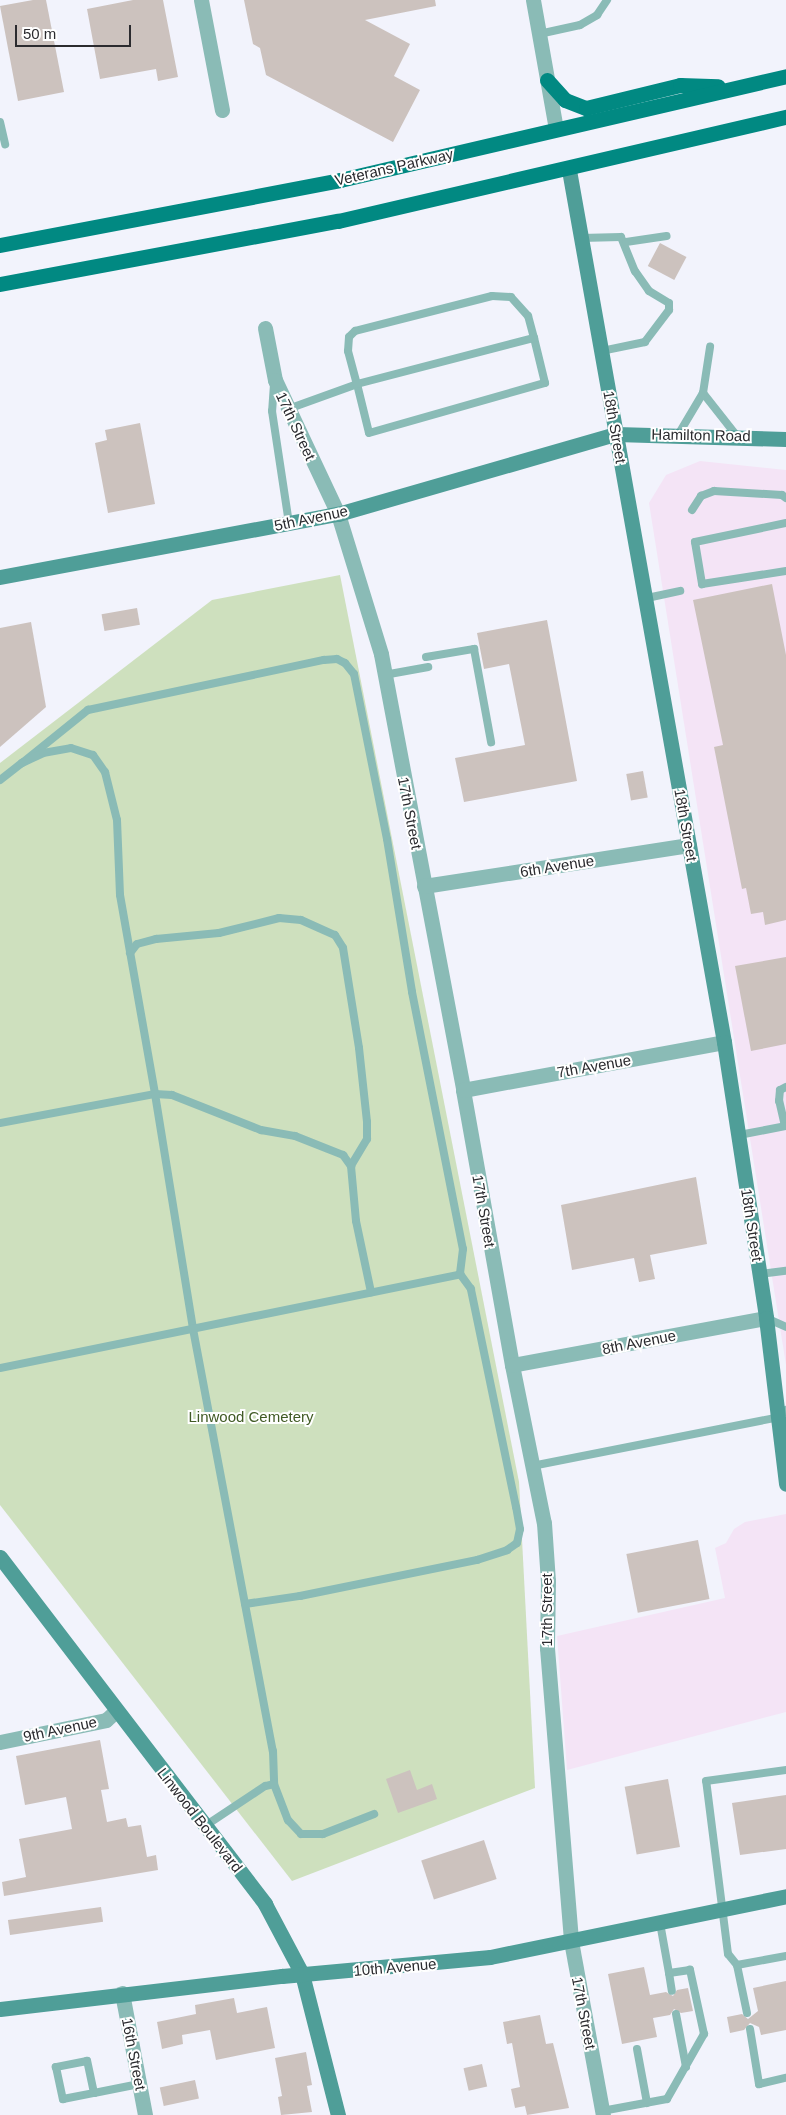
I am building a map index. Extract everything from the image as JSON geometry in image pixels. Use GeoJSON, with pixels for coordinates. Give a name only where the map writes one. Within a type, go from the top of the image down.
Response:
{"type":"FeatureCollection","features":[{"type":"Feature","properties":{"kind":"main road","name":"Veterans Parkway"},"geometry":{"type":"LineString","coordinates":[[0,244],[340,180],[786,76]]}},
{"type":"Feature","properties":{"kind":"main road"},"geometry":{"type":"LineString","coordinates":[[546,80],[565,100],[586,108],[680,85],[742,86]]}},
{"type":"Feature","properties":{"kind":"main road"},"geometry":{"type":"LineString","coordinates":[[0,284],[338,221],[568,170],[786,117]]}},
{"type":"Feature","properties":{"kind":"street"},"geometry":{"type":"LineString","coordinates":[[201,0],[222,110]]}},
{"type":"Feature","properties":{"kind":"street"},"geometry":{"type":"LineString","coordinates":[[533,0],[556,129]]}},
{"type":"Feature","properties":{"kind":"street","name":"18th Street"},"geometry":{"type":"LineString","coordinates":[[568,170],[647,598],[724,1042],[782,1413],[786,1484]]}},
{"type":"Feature","properties":{"kind":"street","name":"17th Street"},"geometry":{"type":"LineString","coordinates":[[265,328],[275,380],[338,514],[384,675],[463,1090],[512,1366],[544,1523],[548,1581],[547,1648],[570,1941],[603,2113]]}},
{"type":"Feature","properties":{"kind":"street","name":"Hamilton Road"},"geometry":{"type":"LineString","coordinates":[[616,434],[737,436],[786,439]]}},
{"type":"Feature","properties":{"kind":"street","name":"5th Avenue"},"geometry":{"type":"LineString","coordinates":[[0,577],[338,514],[616,434]]}},
{"type":"Feature","properties":{"kind":"street","name":"6th Avenue"},"geometry":{"type":"LineString","coordinates":[[424,886],[690,844]]}},
{"type":"Feature","properties":{"kind":"street","name":"7th Avenue"},"geometry":{"type":"LineString","coordinates":[[463,1090],[724,1042]]}},
{"type":"Feature","properties":{"kind":"street","name":"8th Avenue"},"geometry":{"type":"LineString","coordinates":[[512,1366],[766,1318]]}},
{"type":"Feature","properties":{"kind":"street","name":"Linwood Boulevard"},"geometry":{"type":"LineString","coordinates":[[0,1557],[265,1904],[302,1974],[338,2115]]}},
{"type":"Feature","properties":{"kind":"street","name":"9th Avenue"},"geometry":{"type":"LineString","coordinates":[[0,1742],[106,1720],[116,1711]]}},
{"type":"Feature","properties":{"kind":"street","name":"10th Avenue"},"geometry":{"type":"LineString","coordinates":[[0,2009],[122,1993],[302,1974],[430,1965],[570,1941],[786,1896]]}},
{"type":"Feature","properties":{"kind":"street","name":"16th Street"},"geometry":{"type":"LineString","coordinates":[[122,1993],[145,2115]]}},
{"type":"Feature","properties":{"kind":"lane"},"geometry":{"type":"LineString","coordinates":[[538,34],[580,25],[597,15],[607,0]]}},
{"type":"Feature","properties":{"kind":"lane"},"geometry":{"type":"LineString","coordinates":[[0,122],[5,144]]}},
{"type":"Feature","properties":{"kind":"lane"},"geometry":{"type":"LineString","coordinates":[[626,242],[667,236]]}},
{"type":"Feature","properties":{"kind":"lane"},"geometry":{"type":"LineString","coordinates":[[581,238],[621,237],[626,242],[635,271],[649,291],[669,303],[669,310],[645,342],[601,351]]}},
{"type":"Feature","properties":{"kind":"lane"},"geometry":{"type":"LineString","coordinates":[[492,296],[511,297],[522,305],[534,338],[545,383],[369,432],[357,384],[348,351],[349,337],[355,331],[492,296]]}},
{"type":"Feature","properties":{"kind":"lane"},"geometry":{"type":"LineString","coordinates":[[288,408],[357,384],[534,338]]}},
{"type":"Feature","properties":{"kind":"lane"},"geometry":{"type":"LineString","coordinates":[[678,435],[703,393],[710,347]]}},
{"type":"Feature","properties":{"kind":"lane"},"geometry":{"type":"LineString","coordinates":[[275,380],[272,411],[289,523]]}},
{"type":"Feature","properties":{"kind":"lane"},"geometry":{"type":"LineString","coordinates":[[703,393],[737,436]]}},
{"type":"Feature","properties":{"kind":"lane"},"geometry":{"type":"LineString","coordinates":[[692,510],[701,496],[714,490],[782,495],[786,498]]}},
{"type":"Feature","properties":{"kind":"lane"},"geometry":{"type":"LineString","coordinates":[[786,523],[695,542],[702,584],[786,571]]}},
{"type":"Feature","properties":{"kind":"lane"},"geometry":{"type":"LineString","coordinates":[[647,598],[680,591]]}},
{"type":"Feature","properties":{"kind":"lane"},"geometry":{"type":"LineString","coordinates":[[426,657],[474,649],[491,742]]}},
{"type":"Feature","properties":{"kind":"lane"},"geometry":{"type":"LineString","coordinates":[[0,780],[88,710],[324,660],[337,659],[346,663],[354,674],[387,838],[412,992],[463,1249],[460,1274],[471,1289],[520,1529],[517,1543],[507,1550],[477,1560],[300,1596],[245,1604]]}},
{"type":"Feature","properties":{"kind":"lane"},"geometry":{"type":"LineString","coordinates":[[384,675],[428,667]]}},
{"type":"Feature","properties":{"kind":"lane"},"geometry":{"type":"LineString","coordinates":[[22,763],[44,753],[71,748],[93,755],[105,772],[117,820],[120,895],[155,1094],[193,1330],[274,1751],[274,1784],[288,1820],[301,1834],[323,1834],[374,1814]]}},
{"type":"Feature","properties":{"kind":"lane"},"geometry":{"type":"LineString","coordinates":[[130,952],[137,944],[156,939],[219,933],[278,918],[301,920],[335,935],[343,948],[359,1048],[366,1122],[367,1139],[351,1166]]}},
{"type":"Feature","properties":{"kind":"lane"},"geometry":{"type":"LineString","coordinates":[[739,1135],[785,1126],[779,1101],[780,1090],[786,1087]]}},
{"type":"Feature","properties":{"kind":"lane"},"geometry":{"type":"LineString","coordinates":[[0,1123],[155,1094],[172,1094],[261,1130],[295,1136],[343,1155],[351,1166],[356,1221],[372,1292]]}},
{"type":"Feature","properties":{"kind":"lane"},"geometry":{"type":"LineString","coordinates":[[760,1274],[786,1270]]}},
{"type":"Feature","properties":{"kind":"lane"},"geometry":{"type":"LineString","coordinates":[[0,1368],[460,1274]]}},
{"type":"Feature","properties":{"kind":"lane"},"geometry":{"type":"LineString","coordinates":[[766,1318],[786,1327]]}},
{"type":"Feature","properties":{"kind":"lane"},"geometry":{"type":"LineString","coordinates":[[532,1466],[782,1413]]}},
{"type":"Feature","properties":{"kind":"lane"},"geometry":{"type":"LineString","coordinates":[[746,2014],[737,1965],[728,1954],[706,1781],[786,1770]]}},
{"type":"Feature","properties":{"kind":"lane"},"geometry":{"type":"LineString","coordinates":[[205,1826],[265,1786],[274,1784]]}},
{"type":"Feature","properties":{"kind":"lane"},"geometry":{"type":"LineString","coordinates":[[660,1923],[672,1991]]}},
{"type":"Feature","properties":{"kind":"lane"},"geometry":{"type":"LineString","coordinates":[[737,1965],[786,1956]]}},
{"type":"Feature","properties":{"kind":"lane"},"geometry":{"type":"LineString","coordinates":[[603,2113],[668,2099],[704,2034],[690,1970],[669,1973]]}},
{"type":"Feature","properties":{"kind":"lane"},"geometry":{"type":"LineString","coordinates":[[676,2014],[686,2067]]}},
{"type":"Feature","properties":{"kind":"lane"},"geometry":{"type":"LineString","coordinates":[[750,2029],[759,2084],[786,2078]]}},
{"type":"Feature","properties":{"kind":"lane"},"geometry":{"type":"LineString","coordinates":[[637,2049],[647,2103]]}},
{"type":"Feature","properties":{"kind":"lane"},"geometry":{"type":"LineString","coordinates":[[94,2093],[87,2061],[56,2067],[63,2099],[94,2093],[139,2084]]}},
{"type":"Feature","properties":{"kind":"shaded area"},"geometry":{"type":"Polygon","coordinates":[[[700,461],[786,470],[786,1365],[649,503],[666,475],[700,461]]]}},
{"type":"Feature","properties":{"kind":"shaded area"},"geometry":{"type":"Polygon","coordinates":[[[786,1514],[786,1712],[567,1770],[557,1636],[725,1598],[715,1548],[726,1543],[734,1529],[745,1522],[786,1514]]]}},
{"type":"Feature","properties":{"kind":"green space","name":"Linwood Cemetery"},"geometry":{"type":"Polygon","coordinates":[[[340,575],[519,1482],[535,1788],[292,1881],[0,1505],[0,763],[212,600],[340,575]]]}},
{"type":"Feature","properties":{"kind":"building"},"geometry":{"type":"Polygon","coordinates":[[[33,0],[46,0],[64,92],[18,101],[0,6],[33,0]]]}},
{"type":"Feature","properties":{"kind":"building"},"geometry":{"type":"Polygon","coordinates":[[[133,0],[163,0],[178,77],[158,81],[156,69],[100,79],[87,9],[133,0]]]}},
{"type":"Feature","properties":{"kind":"building"},"geometry":{"type":"Polygon","coordinates":[[[244,0],[435,0],[436,6],[365,20],[410,44],[394,76],[420,90],[393,142],[266,75],[260,48],[253,44],[244,0]]]}},
{"type":"Feature","properties":{"kind":"building"},"geometry":{"type":"Polygon","coordinates":[[[660,243],[686,257],[674,280],[648,266],[660,243]]]}},
{"type":"Feature","properties":{"kind":"building"},"geometry":{"type":"Polygon","coordinates":[[[140,423],[155,504],[108,513],[95,443],[107,440],[105,430],[140,423]]]}},
{"type":"Feature","properties":{"kind":"building"},"geometry":{"type":"Polygon","coordinates":[[[772,584],[786,655],[786,920],[765,925],[763,912],[751,914],[746,888],[742,889],[714,747],[723,745],[693,600],[772,584]]]}},
{"type":"Feature","properties":{"kind":"building"},"geometry":{"type":"Polygon","coordinates":[[[137,608],[140,625],[104,631],[102,614],[137,608]]]}},
{"type":"Feature","properties":{"kind":"building"},"geometry":{"type":"Polygon","coordinates":[[[547,620],[577,781],[464,802],[455,758],[525,745],[509,664],[484,669],[477,633],[547,620]]]}},
{"type":"Feature","properties":{"kind":"building"},"geometry":{"type":"Polygon","coordinates":[[[31,622],[46,707],[0,747],[0,628],[31,622]]]}},
{"type":"Feature","properties":{"kind":"building"},"geometry":{"type":"Polygon","coordinates":[[[643,771],[648,798],[631,801],[626,774],[643,771]]]}},
{"type":"Feature","properties":{"kind":"building"},"geometry":{"type":"Polygon","coordinates":[[[786,957],[786,1044],[751,1051],[735,966],[786,957]]]}},
{"type":"Feature","properties":{"kind":"building"},"geometry":{"type":"Polygon","coordinates":[[[696,1177],[707,1244],[650,1255],[655,1279],[639,1282],[634,1258],[572,1270],[561,1205],[696,1177]]]}},
{"type":"Feature","properties":{"kind":"building"},"geometry":{"type":"Polygon","coordinates":[[[698,1540],[709,1599],[638,1613],[626,1554],[698,1540]]]}},
{"type":"Feature","properties":{"kind":"building"},"geometry":{"type":"Polygon","coordinates":[[[100,1740],[109,1789],[101,1790],[107,1822],[126,1818],[128,1827],[141,1825],[147,1857],[156,1855],[158,1870],[4,1896],[2,1882],[26,1877],[19,1839],[72,1829],[66,1797],[25,1805],[16,1756],[100,1740]]]}},
{"type":"Feature","properties":{"kind":"building"},"geometry":{"type":"Polygon","coordinates":[[[410,1770],[417,1790],[432,1784],[437,1799],[398,1813],[386,1779],[410,1770]]]}},
{"type":"Feature","properties":{"kind":"building"},"geometry":{"type":"Polygon","coordinates":[[[668,1779],[680,1847],[637,1855],[625,1787],[668,1779]]]}},
{"type":"Feature","properties":{"kind":"building"},"geometry":{"type":"Polygon","coordinates":[[[786,1795],[786,1849],[740,1855],[732,1803],[786,1795]]]}},
{"type":"Feature","properties":{"kind":"building"},"geometry":{"type":"Polygon","coordinates":[[[484,1840],[497,1879],[434,1899],[421,1860],[484,1840]]]}},
{"type":"Feature","properties":{"kind":"building"},"geometry":{"type":"Polygon","coordinates":[[[101,1907],[103,1922],[10,1935],[8,1920],[101,1907]]]}},
{"type":"Feature","properties":{"kind":"building"},"geometry":{"type":"Polygon","coordinates":[[[644,1967],[650,1995],[666,1992],[673,1996],[677,1990],[688,1988],[693,2011],[681,2013],[674,2009],[670,2015],[653,2018],[657,2037],[622,2044],[608,1974],[644,1967]]]}},
{"type":"Feature","properties":{"kind":"building"},"geometry":{"type":"Polygon","coordinates":[[[786,1981],[786,2030],[761,2035],[759,2027],[750,2023],[744,2030],[730,2033],[727,2017],[742,2014],[748,2019],[758,2011],[753,1988],[786,1981]]]}},
{"type":"Feature","properties":{"kind":"building"},"geometry":{"type":"Polygon","coordinates":[[[234,1998],[237,2013],[267,2007],[275,2048],[216,2060],[210,2030],[182,2035],[183,2044],[162,2049],[157,2022],[196,2014],[195,2005],[234,1998]]]}},
{"type":"Feature","properties":{"kind":"building"},"geometry":{"type":"Polygon","coordinates":[[[540,2015],[546,2044],[553,2043],[569,2108],[527,2115],[525,2106],[515,2108],[511,2089],[520,2087],[512,2043],[507,2044],[503,2022],[540,2015]]]}},
{"type":"Feature","properties":{"kind":"building"},"geometry":{"type":"Polygon","coordinates":[[[306,2052],[312,2085],[307,2086],[312,2112],[281,2115],[278,2097],[282,2096],[275,2058],[306,2052]]]}},
{"type":"Feature","properties":{"kind":"building"},"geometry":{"type":"Polygon","coordinates":[[[482,2064],[487,2086],[469,2091],[463,2068],[482,2064]]]}},
{"type":"Feature","properties":{"kind":"building"},"geometry":{"type":"Polygon","coordinates":[[[195,2080],[199,2099],[164,2106],[160,2087],[195,2080]]]}}]}
